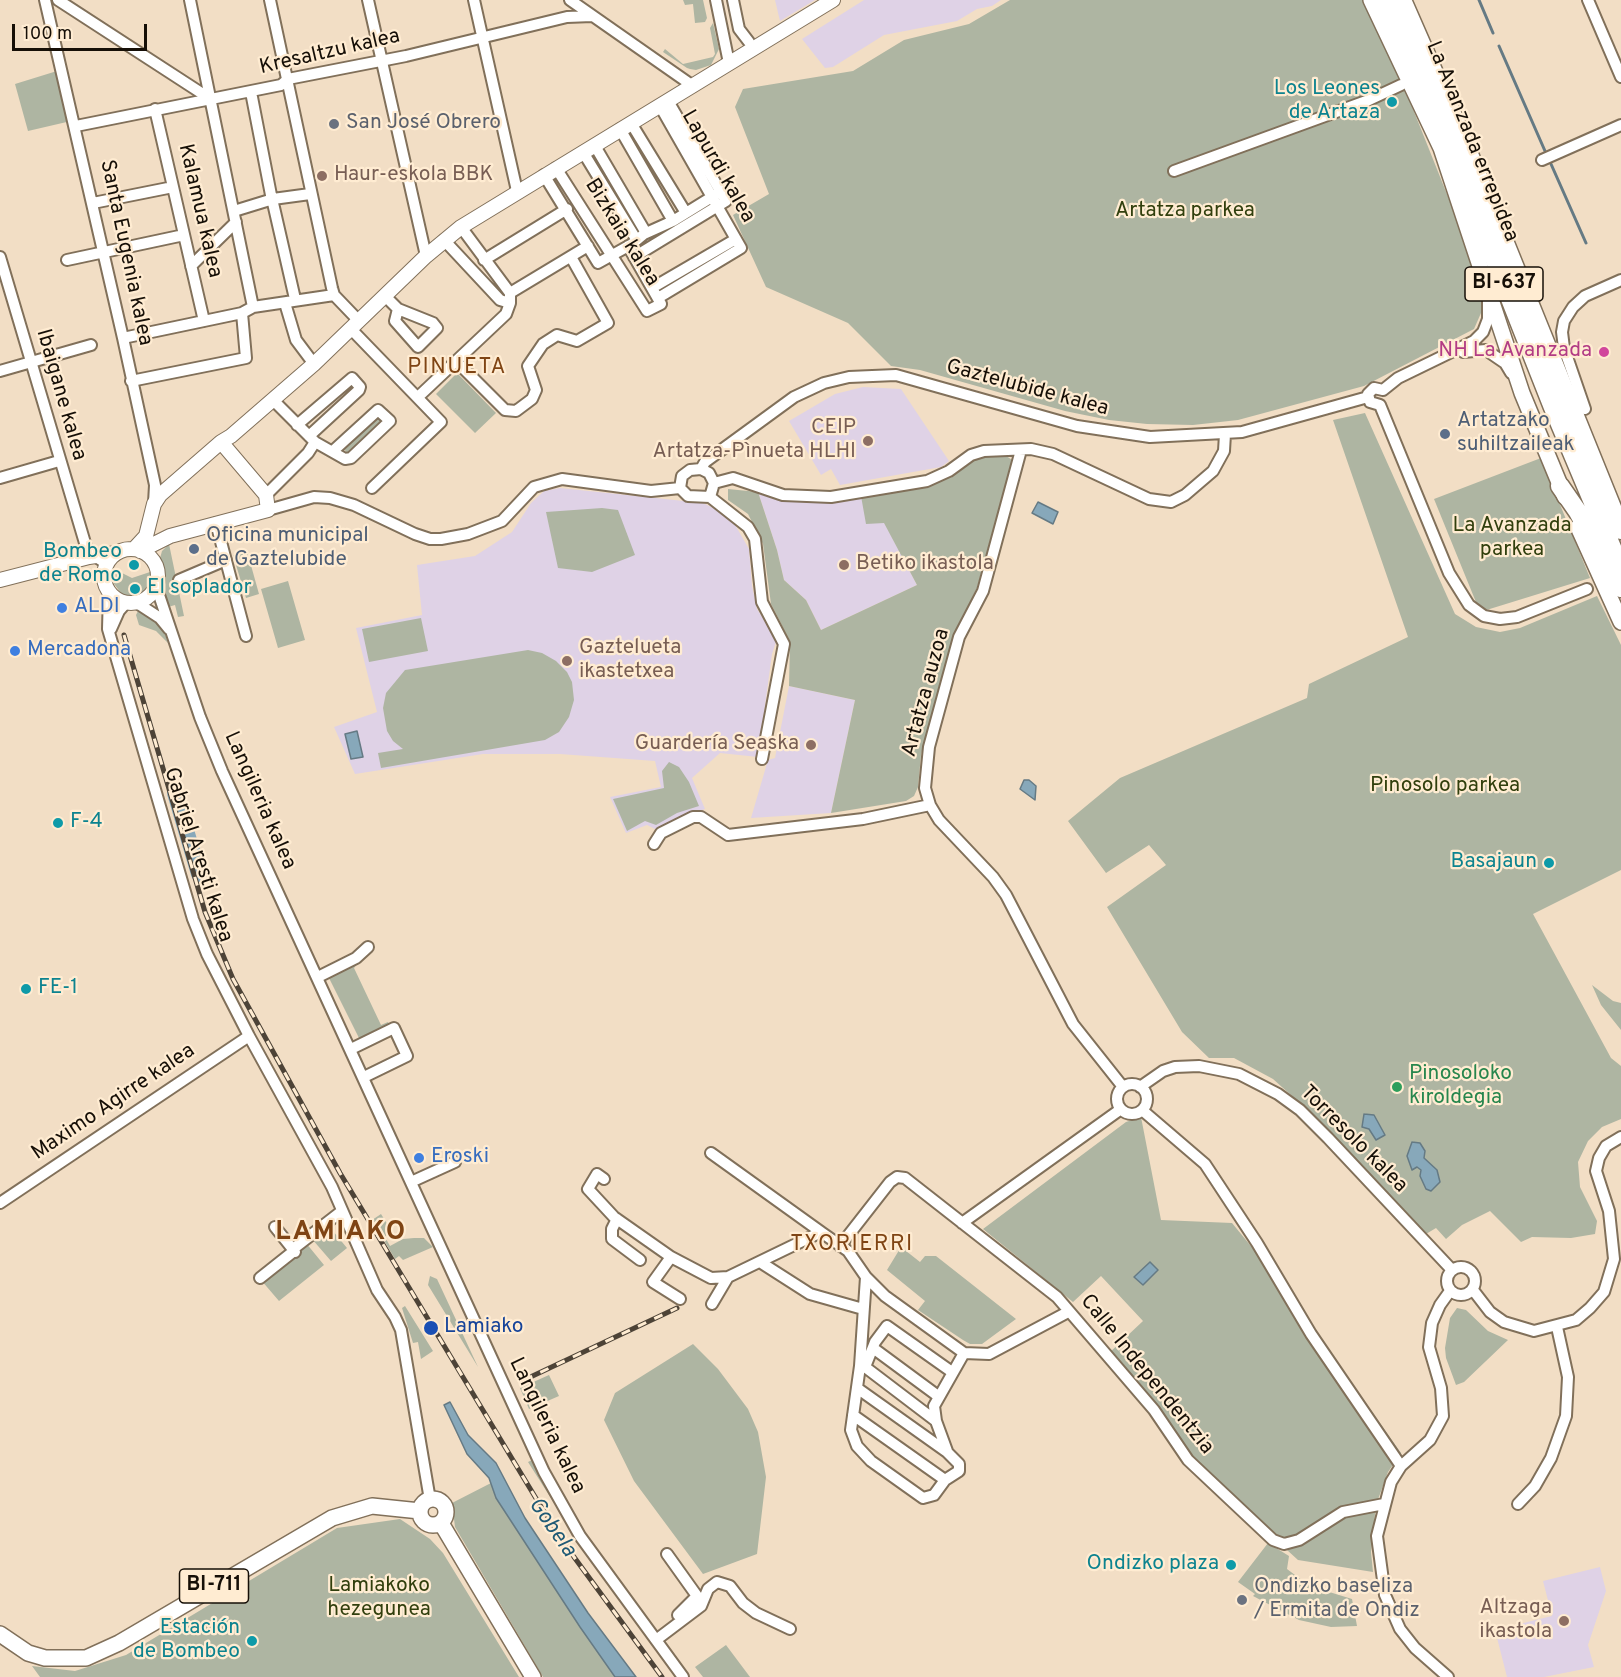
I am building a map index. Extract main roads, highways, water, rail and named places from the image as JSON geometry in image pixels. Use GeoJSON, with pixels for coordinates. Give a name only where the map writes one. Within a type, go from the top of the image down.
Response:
{"type":"FeatureCollection","features":[{"type":"Feature","properties":{"kind":"highway","name":"La Avanzada errepidea"},"geometry":{"type":"LineString","coordinates":[[1386,0],[1449,144],[1515,314],[1621,569]]}},
{"type":"Feature","properties":{"kind":"highway","name":"La Avanzada errepidea"},"geometry":{"type":"LineString","coordinates":[[1402,0],[1462,137],[1621,530]]}},
{"type":"Feature","properties":{"kind":"highway"},"geometry":{"type":"LineString","coordinates":[[1441,148],[1484,250],[1515,314]]}},
{"type":"Feature","properties":{"kind":"highway"},"geometry":{"type":"LineString","coordinates":[[1585,410],[1621,510]]}},
{"type":"Feature","properties":{"kind":"highway"},"geometry":{"type":"LineString","coordinates":[[1560,486],[1578,512],[1621,588]]}},
{"type":"Feature","properties":{"kind":"main road"},"geometry":{"type":"LineString","coordinates":[[1371,0],[1441,148],[1488,297],[1522,393],[1560,486],[1621,622]]}},
{"type":"Feature","properties":{"kind":"main road"},"geometry":{"type":"LineString","coordinates":[[439,1500],[445,1507],[446,1516],[441,1523],[427,1524],[425,1505],[439,1500]]}},
{"type":"Feature","properties":{"kind":"main road","name":"BI-711"},"geometry":{"type":"LineString","coordinates":[[0,1634],[28,1653],[45,1658],[86,1658],[119,1643],[332,1518],[372,1506],[425,1505]]}},
{"type":"Feature","properties":{"kind":"main road"},"geometry":{"type":"LineString","coordinates":[[441,1523],[533,1677]]}},
{"type":"Feature","properties":{"kind":"water"},"geometry":{"type":"Polygon","coordinates":[[[1038,502],[1058,512],[1053,524],[1032,513],[1038,502]]]}},
{"type":"Feature","properties":{"kind":"water"},"geometry":{"type":"Polygon","coordinates":[[[357,731],[363,757],[351,759],[345,734],[357,731]]]}},
{"type":"Feature","properties":{"kind":"water"},"geometry":{"type":"Polygon","coordinates":[[[1024,780],[1029,780],[1036,786],[1035,800],[1020,789],[1024,780]]]}},
{"type":"Feature","properties":{"kind":"water"},"geometry":{"type":"Polygon","coordinates":[[[1364,1114],[1374,1115],[1385,1135],[1376,1140],[1369,1129],[1362,1127],[1364,1114]]]}},
{"type":"Feature","properties":{"kind":"water"},"geometry":{"type":"Polygon","coordinates":[[[1412,1142],[1420,1143],[1425,1151],[1424,1158],[1437,1170],[1440,1182],[1431,1191],[1426,1189],[1420,1176],[1421,1170],[1417,1167],[1412,1170],[1407,1156],[1412,1142]]]}},
{"type":"Feature","properties":{"kind":"water"},"geometry":{"type":"Polygon","coordinates":[[[1150,1262],[1158,1270],[1143,1285],[1134,1277],[1150,1262]]]}},
{"type":"Feature","properties":{"kind":"water"},"geometry":{"type":"Polygon","coordinates":[[[450,1402],[468,1435],[496,1463],[525,1518],[588,1613],[636,1677],[615,1677],[580,1627],[496,1498],[489,1478],[467,1454],[444,1405],[450,1402]]]}},
{"type":"Feature","properties":{"kind":"waterway"},"geometry":{"type":"LineString","coordinates":[[1479,0],[1493,33]]}},
{"type":"Feature","properties":{"kind":"waterway"},"geometry":{"type":"LineString","coordinates":[[1499,46],[1545,151]]}},
{"type":"Feature","properties":{"kind":"waterway"},"geometry":{"type":"LineString","coordinates":[[1551,164],[1586,243]]}},
{"type":"Feature","properties":{"kind":"waterway"},"geometry":{"type":"LineString","coordinates":[[175,793],[199,874]]}},
{"type":"Feature","properties":{"kind":"railway"},"geometry":{"type":"LineString","coordinates":[[124,635],[205,912],[233,979],[340,1173],[540,1505],[574,1557],[662,1677]]}},
{"type":"Feature","properties":{"kind":"railway"},"geometry":{"type":"LineString","coordinates":[[524,1380],[677,1308]]}},
{"type":"Feature","properties":{"kind":"place","name":"Los Leones de Artaza"},"geometry":{"type":"Point","coordinates":[1392,102]}},
{"type":"Feature","properties":{"kind":"place","name":"San José Obrero"},"geometry":{"type":"Point","coordinates":[334,124]}},
{"type":"Feature","properties":{"kind":"place","name":"Haur-eskola BBK"},"geometry":{"type":"Point","coordinates":[322,176]}},
{"type":"Feature","properties":{"kind":"place","name":"NH La Avanzada"},"geometry":{"type":"Point","coordinates":[1604,352]}},
{"type":"Feature","properties":{"kind":"place","name":"Artatzako suhiltzaileak"},"geometry":{"type":"Point","coordinates":[1445,434]}},
{"type":"Feature","properties":{"kind":"place","name":"CEIP Artatza-Pìnueta HLHI"},"geometry":{"type":"Point","coordinates":[868,441]}},
{"type":"Feature","properties":{"kind":"place","name":"Oficina municipal de Gaztelubide"},"geometry":{"type":"Point","coordinates":[194,549]}},
{"type":"Feature","properties":{"kind":"place","name":"Bombeo de Romo"},"geometry":{"type":"Point","coordinates":[134,565]}},
{"type":"Feature","properties":{"kind":"place","name":"Betiko ikastola"},"geometry":{"type":"Point","coordinates":[844,565]}},
{"type":"Feature","properties":{"kind":"place","name":"El soplador"},"geometry":{"type":"Point","coordinates":[135,589]}},
{"type":"Feature","properties":{"kind":"place","name":"ALDI"},"geometry":{"type":"Point","coordinates":[62,608]}},
{"type":"Feature","properties":{"kind":"place","name":"Mercadona"},"geometry":{"type":"Point","coordinates":[15,651]}},
{"type":"Feature","properties":{"kind":"place","name":"Gaztelueta ikastetxea"},"geometry":{"type":"Point","coordinates":[567,661]}},
{"type":"Feature","properties":{"kind":"place","name":"Guardería Seaska"},"geometry":{"type":"Point","coordinates":[811,745]}},
{"type":"Feature","properties":{"kind":"place","name":"F-4"},"geometry":{"type":"Point","coordinates":[58,823]}},
{"type":"Feature","properties":{"kind":"place","name":"Basajaun"},"geometry":{"type":"Point","coordinates":[1549,863]}},
{"type":"Feature","properties":{"kind":"place","name":"FE-1"},"geometry":{"type":"Point","coordinates":[26,989]}},
{"type":"Feature","properties":{"kind":"place","name":"Pinosoloko kiroldegia"},"geometry":{"type":"Point","coordinates":[1397,1087]}},
{"type":"Feature","properties":{"kind":"place","name":"Eroski"},"geometry":{"type":"Point","coordinates":[419,1158]}},
{"type":"Feature","properties":{"kind":"place","name":"Lamiako"},"geometry":{"type":"Point","coordinates":[431,1328]}},
{"type":"Feature","properties":{"kind":"place","name":"Ondizko plaza"},"geometry":{"type":"Point","coordinates":[1231,1565]}},
{"type":"Feature","properties":{"kind":"place","name":"Ondizko baseliza / Ermita de Ondiz"},"geometry":{"type":"Point","coordinates":[1242,1600]}},
{"type":"Feature","properties":{"kind":"place","name":"Altzaga ikastola"},"geometry":{"type":"Point","coordinates":[1564,1621]}},
{"type":"Feature","properties":{"kind":"place","name":"Estación de Bombeo"},"geometry":{"type":"Point","coordinates":[252,1641]}},
{"type":"Feature","properties":{"kind":"district","name":"PINUETA"},"geometry":{"type":"Point","coordinates":[457,369]}},
{"type":"Feature","properties":{"kind":"district","name":"LAMIAKO"},"geometry":{"type":"Point","coordinates":[341,1234]}},
{"type":"Feature","properties":{"kind":"district","name":"TXORIERRI"},"geometry":{"type":"Point","coordinates":[852,1246]}},
{"type":"Feature","properties":{"kind":"park label","name":"Artatza parkea"},"geometry":{"type":"Point","coordinates":[1185,212]}},
{"type":"Feature","properties":{"kind":"park label","name":"La Avanzada parkea"},"geometry":{"type":"Point","coordinates":[1512,539]}},
{"type":"Feature","properties":{"kind":"park label","name":"Pinosolo parkea"},"geometry":{"type":"Point","coordinates":[1445,787]}},
{"type":"Feature","properties":{"kind":"park label","name":"Lamiakoko hezegunea"},"geometry":{"type":"Point","coordinates":[379,1599]}},
{"type":"Feature","properties":{"kind":"water label","name":"Gobela"},"geometry":{"type":"Point","coordinates":[551,1528]}}]}
